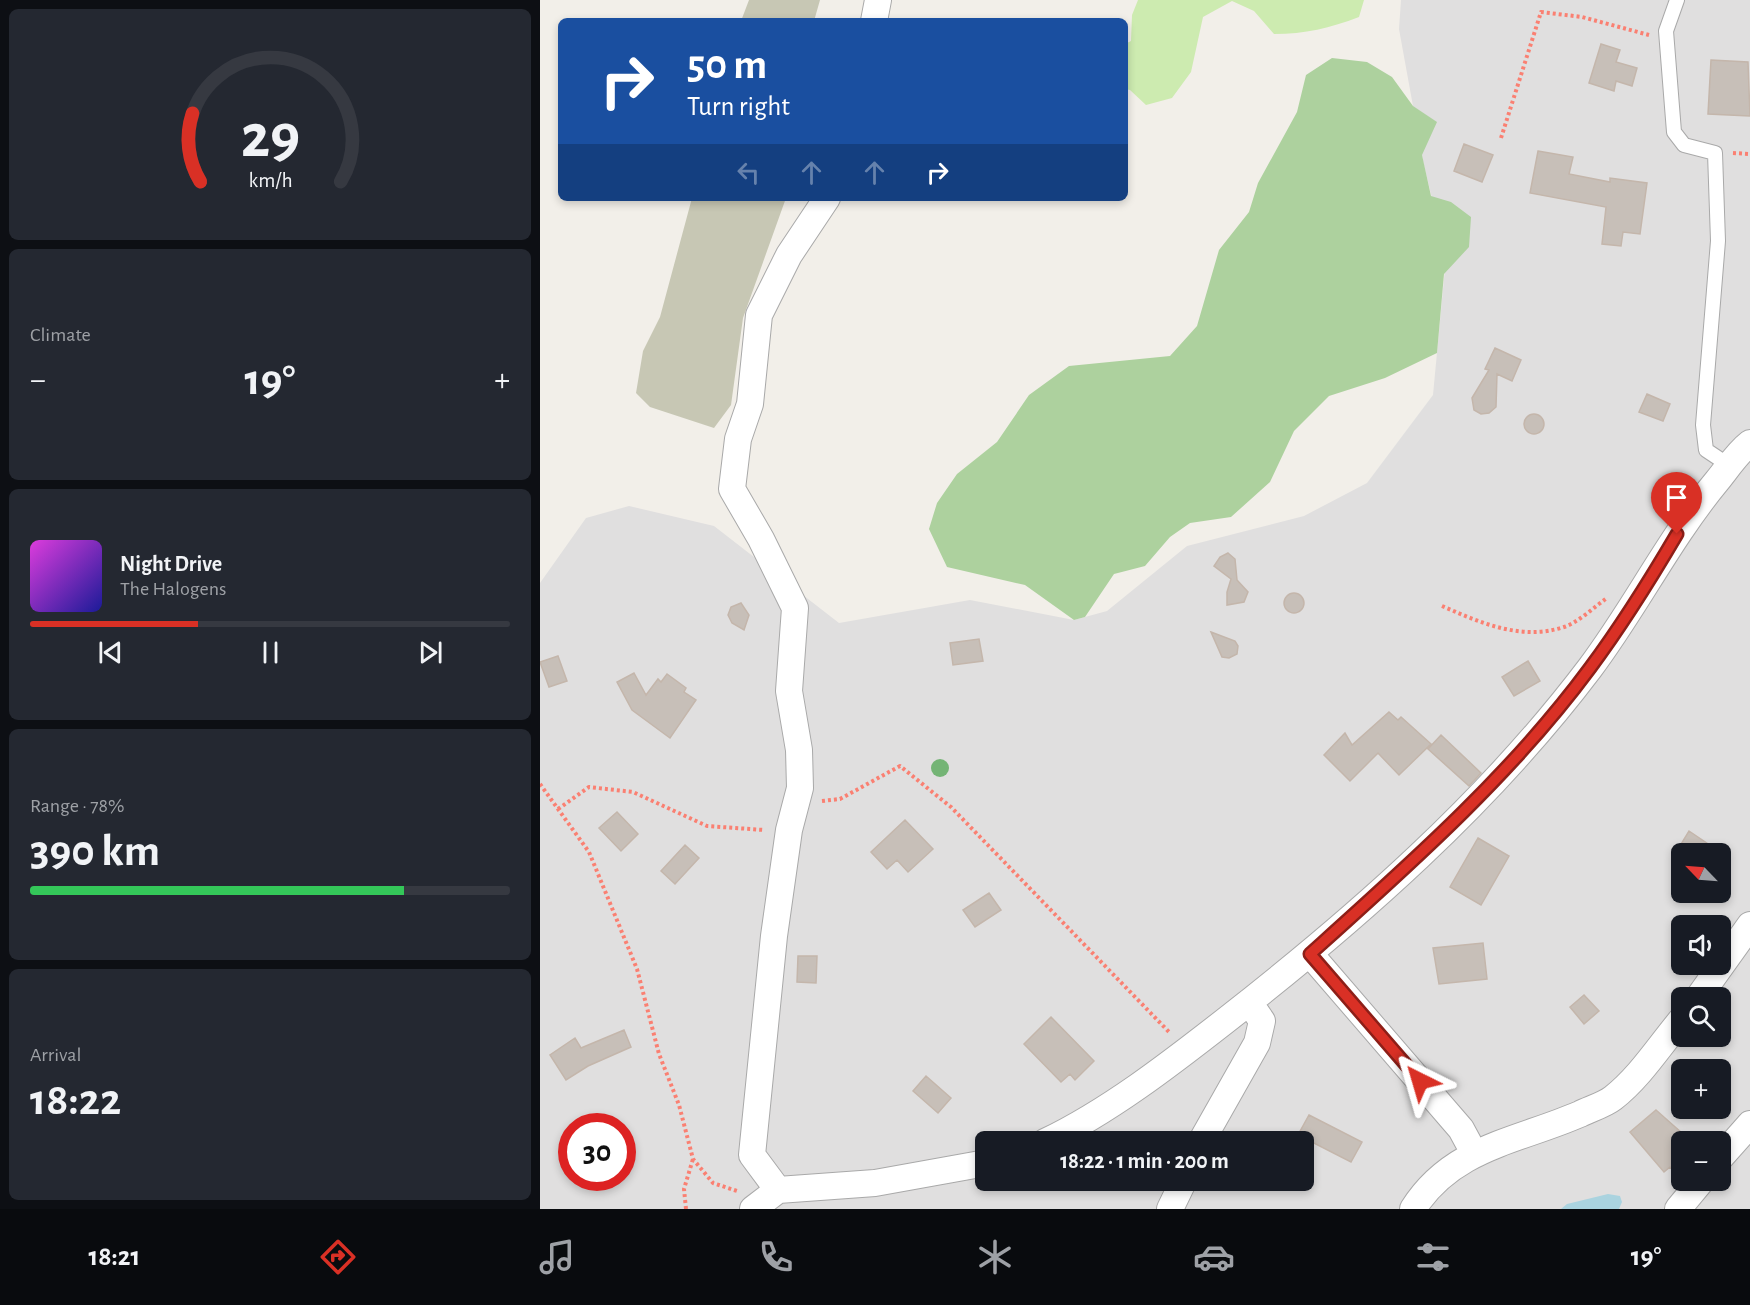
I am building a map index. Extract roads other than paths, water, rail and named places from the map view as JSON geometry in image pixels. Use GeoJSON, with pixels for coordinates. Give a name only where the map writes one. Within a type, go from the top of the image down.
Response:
{"type":"FeatureCollection","features":[{"type":"Feature","properties":{"kind":"street"},"geometry":{"type":"LineString","coordinates":[[875,18],[878,0]]}},
{"type":"Feature","properties":{"kind":"street"},"geometry":{"type":"LineString","coordinates":[[825,201],[789,255],[759,315],[750,404],[738,439],[732,489],[761,539],[795,608],[789,691],[799,750],[800,788],[789,830],[763,1031],[752,1155],[764,1199],[875,1183],[975,1165]]}},
{"type":"Feature","properties":{"kind":"street"},"geometry":{"type":"LineString","coordinates":[[1063,1131],[1123,1095],[1187,1050],[1310,954],[1406,867],[1504,770],[1589,669],[1635,602],[1688,516],[1750,443]]}},
{"type":"Feature","properties":{"kind":"street"},"geometry":{"type":"LineString","coordinates":[[1706,987],[1750,925]]}},
{"type":"Feature","properties":{"kind":"street"},"geometry":{"type":"LineString","coordinates":[[1310,954],[1461,1129],[1474,1153]]}},
{"type":"Feature","properties":{"kind":"street"},"geometry":{"type":"LineString","coordinates":[[1207,1131],[1257,1043],[1262,1021],[1249,1002]]}},
{"type":"Feature","properties":{"kind":"street"},"geometry":{"type":"LineString","coordinates":[[1413,1209],[1447,1169],[1474,1153],[1568,1119],[1612,1099],[1642,1068],[1671,1032]]}},
{"type":"Feature","properties":{"kind":"street"},"geometry":{"type":"LineString","coordinates":[[1731,1146],[1750,1124]]}},
{"type":"Feature","properties":{"kind":"street"},"geometry":{"type":"LineString","coordinates":[[1170,1209],[1179,1191]]}},
{"type":"Feature","properties":{"kind":"street"},"geometry":{"type":"LineString","coordinates":[[1678,1209],[1693,1191]]}},
{"type":"Feature","properties":{"kind":"lane"},"geometry":{"type":"LineString","coordinates":[[1677,0],[1666,31],[1674,132],[1684,145],[1715,153],[1718,241],[1703,425],[1706,450],[1730,466]]}},
{"type":"Feature","properties":{"kind":"water"},"geometry":{"type":"Polygon","coordinates":[[[1608,1194],[1620,1196],[1622,1202],[1619,1209],[1561,1209],[1567,1204],[1608,1194]]]}}]}
